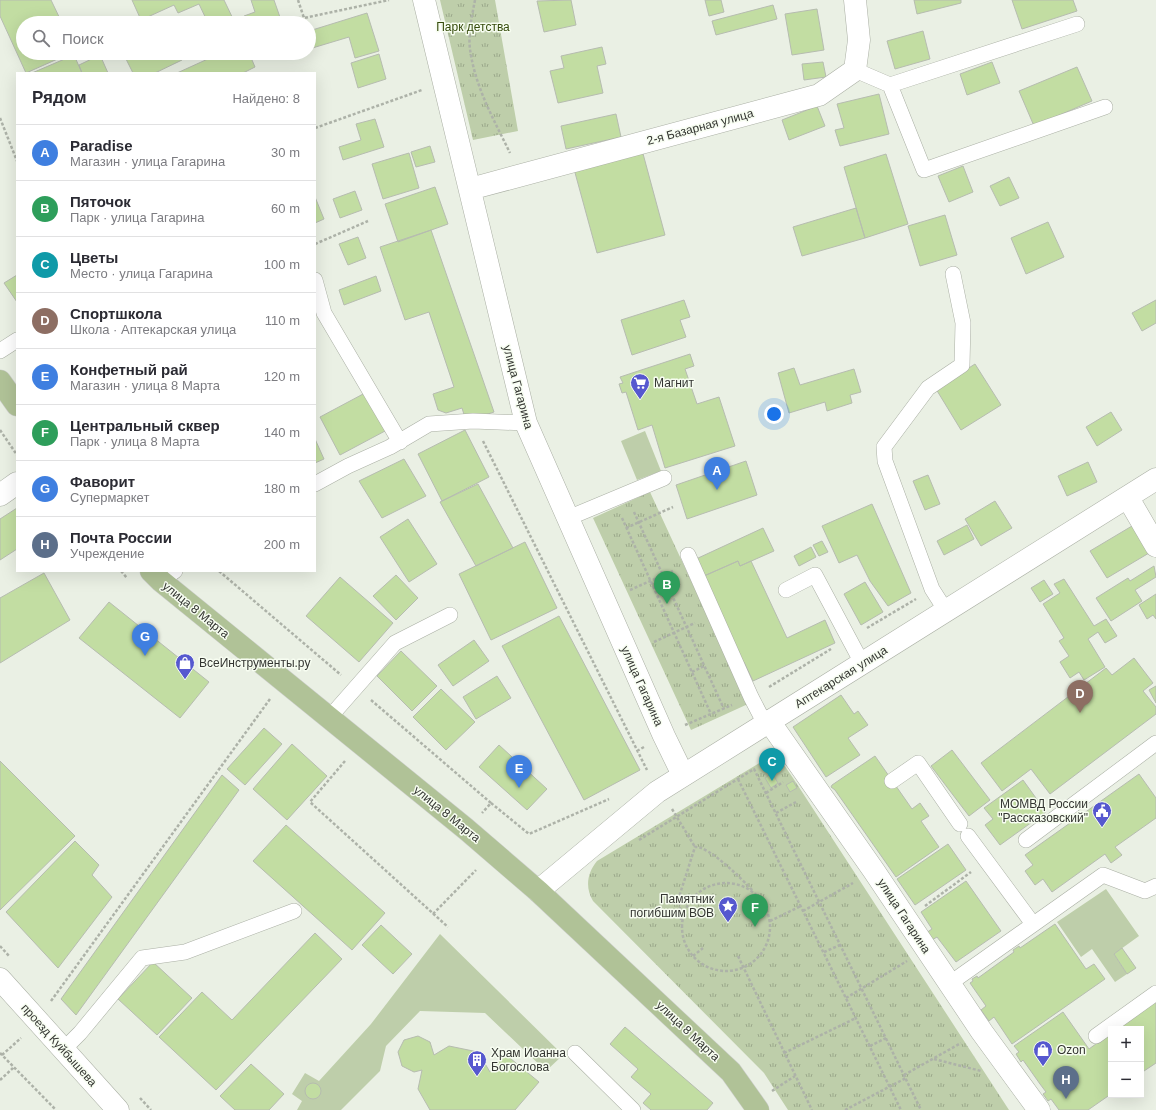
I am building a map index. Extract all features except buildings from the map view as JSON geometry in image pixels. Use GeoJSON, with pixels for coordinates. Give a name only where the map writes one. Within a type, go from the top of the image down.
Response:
{"type":"FeatureCollection","features":[{"type":"Feature","properties":{"kind":"main road"},"geometry":{"type":"LineString","coordinates":[[0,381],[16,404]]}},
{"type":"Feature","properties":{"kind":"main road","name":"улица 8 Марта"},"geometry":{"type":"LineString","coordinates":[[162,574],[328,718],[466,829],[538,891],[732,1072],[758,1110]]}},
{"type":"Feature","properties":{"kind":"street","name":"улица Гагарина"},"geometry":{"type":"LineString","coordinates":[[424,0],[526,423],[664,736],[683,775]]}},
{"type":"Feature","properties":{"kind":"street"},"geometry":{"type":"LineString","coordinates":[[855,0],[859,40],[855,70]]}},
{"type":"Feature","properties":{"kind":"street","name":"2-я Базарная улица"},"geometry":{"type":"LineString","coordinates":[[470,189],[819,95],[855,70]]}},
{"type":"Feature","properties":{"kind":"street","name":"Аптекарская улица"},"geometry":{"type":"LineString","coordinates":[[538,891],[657,792],[1128,498],[1156,479]]}},
{"type":"Feature","properties":{"kind":"street"},"geometry":{"type":"LineString","coordinates":[[0,496],[16,484]]}},
{"type":"Feature","properties":{"kind":"street"},"geometry":{"type":"LineString","coordinates":[[1128,498],[1156,546]]}},
{"type":"Feature","properties":{"kind":"street","name":"улица Гагарина"},"geometry":{"type":"LineString","coordinates":[[767,722],[844,815],[906,919],[949,984],[1039,1110]]}},
{"type":"Feature","properties":{"kind":"street","name":"проезд Куйбышева"},"geometry":{"type":"LineString","coordinates":[[0,979],[118,1110]]}},
{"type":"Feature","properties":{"kind":"lane"},"geometry":{"type":"LineString","coordinates":[[855,70],[890,85],[1077,24]]}},
{"type":"Feature","properties":{"kind":"lane"},"geometry":{"type":"LineString","coordinates":[[890,85],[924,170],[1105,107]]}},
{"type":"Feature","properties":{"kind":"lane"},"geometry":{"type":"LineString","coordinates":[[946,611],[932,590],[885,461],[884,447],[928,388],[962,365],[963,323],[953,274]]}},
{"type":"Feature","properties":{"kind":"lane"},"geometry":{"type":"LineString","coordinates":[[316,284],[324,314],[400,442]]}},
{"type":"Feature","properties":{"kind":"lane"},"geometry":{"type":"LineString","coordinates":[[0,351],[16,341]]}},
{"type":"Feature","properties":{"kind":"lane"},"geometry":{"type":"LineString","coordinates":[[316,484],[400,442],[429,424],[473,421],[526,423]]}},
{"type":"Feature","properties":{"kind":"lane"},"geometry":{"type":"LineString","coordinates":[[568,518],[664,478]]}},
{"type":"Feature","properties":{"kind":"lane"},"geometry":{"type":"LineString","coordinates":[[690,559],[751,697],[767,722]]}},
{"type":"Feature","properties":{"kind":"lane"},"geometry":{"type":"LineString","coordinates":[[786,590],[815,575],[862,663]]}},
{"type":"Feature","properties":{"kind":"lane"},"geometry":{"type":"LineString","coordinates":[[328,718],[395,643],[450,615]]}},
{"type":"Feature","properties":{"kind":"lane"},"geometry":{"type":"LineString","coordinates":[[1026,840],[1156,743]]}},
{"type":"Feature","properties":{"kind":"lane"},"geometry":{"type":"LineString","coordinates":[[892,781],[918,763],[986,861],[1033,924]]}},
{"type":"Feature","properties":{"kind":"lane"},"geometry":{"type":"LineString","coordinates":[[949,984],[1103,875],[1145,891],[1156,886]]}},
{"type":"Feature","properties":{"kind":"lane"},"geometry":{"type":"LineString","coordinates":[[63,1050],[80,1033],[142,958],[185,952],[294,910]]}},
{"type":"Feature","properties":{"kind":"lane"},"geometry":{"type":"LineString","coordinates":[[1096,1036],[1156,993]]}},
{"type":"Feature","properties":{"kind":"lane"},"geometry":{"type":"LineString","coordinates":[[575,1053],[633,1110]]}},
{"type":"Feature","properties":{"kind":"path"},"geometry":{"type":"LineString","coordinates":[[298,0],[303,16]]}},
{"type":"Feature","properties":{"kind":"path"},"geometry":{"type":"LineString","coordinates":[[313,16],[389,0]]}},
{"type":"Feature","properties":{"kind":"path"},"geometry":{"type":"LineString","coordinates":[[475,0],[470,30],[470,48],[477,81],[521,176]]}},
{"type":"Feature","properties":{"kind":"path"},"geometry":{"type":"LineString","coordinates":[[316,128],[425,89]]}},
{"type":"Feature","properties":{"kind":"path"},"geometry":{"type":"LineString","coordinates":[[0,118],[16,158]]}},
{"type":"Feature","properties":{"kind":"path"},"geometry":{"type":"LineString","coordinates":[[316,244],[368,221]]}},
{"type":"Feature","properties":{"kind":"path"},"geometry":{"type":"LineString","coordinates":[[473,421],[657,792],[677,816],[695,847]]}},
{"type":"Feature","properties":{"kind":"path"},"geometry":{"type":"LineString","coordinates":[[0,430],[0,436]]}},
{"type":"Feature","properties":{"kind":"path"},"geometry":{"type":"LineString","coordinates":[[0,430],[16,454]]}},
{"type":"Feature","properties":{"kind":"path"},"geometry":{"type":"LineString","coordinates":[[626,528],[673,507]]}},
{"type":"Feature","properties":{"kind":"path"},"geometry":{"type":"LineString","coordinates":[[633,510],[724,708]]}},
{"type":"Feature","properties":{"kind":"path"},"geometry":{"type":"LineString","coordinates":[[621,515],[711,714]]}},
{"type":"Feature","properties":{"kind":"path"},"geometry":{"type":"LineString","coordinates":[[630,590],[690,559]]}},
{"type":"Feature","properties":{"kind":"path"},"geometry":{"type":"LineString","coordinates":[[122,572],[131,582]]}},
{"type":"Feature","properties":{"kind":"path"},"geometry":{"type":"LineString","coordinates":[[221,572],[529,834],[616,796]]}},
{"type":"Feature","properties":{"kind":"path"},"geometry":{"type":"LineString","coordinates":[[654,642],[714,614]]}},
{"type":"Feature","properties":{"kind":"path"},"geometry":{"type":"LineString","coordinates":[[692,672],[704,666]]}},
{"type":"Feature","properties":{"kind":"path"},"geometry":{"type":"LineString","coordinates":[[264,694],[276,703]]}},
{"type":"Feature","properties":{"kind":"path"},"geometry":{"type":"LineString","coordinates":[[51,1002],[270,699]]}},
{"type":"Feature","properties":{"kind":"path"},"geometry":{"type":"LineString","coordinates":[[691,722],[737,703]]}},
{"type":"Feature","properties":{"kind":"path"},"geometry":{"type":"LineString","coordinates":[[340,755],[346,759],[310,802],[448,927]]}},
{"type":"Feature","properties":{"kind":"path"},"geometry":{"type":"LineString","coordinates":[[638,841],[754,769],[921,1110]]}},
{"type":"Feature","properties":{"kind":"path"},"geometry":{"type":"LineString","coordinates":[[738,778],[901,1110]]}},
{"type":"Feature","properties":{"kind":"path"},"geometry":{"type":"LineString","coordinates":[[766,793],[786,781]]}},
{"type":"Feature","properties":{"kind":"path"},"geometry":{"type":"LineString","coordinates":[[776,813],[800,800]]}},
{"type":"Feature","properties":{"kind":"path"},"geometry":{"type":"LineString","coordinates":[[466,829],[491,803]]}},
{"type":"Feature","properties":{"kind":"path"},"geometry":{"type":"LineString","coordinates":[[695,847],[700,847],[735,871],[765,907],[770,921],[769,937],[766,945],[757,958],[744,968],[720,971],[705,966],[693,956],[685,943],[679,897],[692,851],[695,847]]}},
{"type":"Feature","properties":{"kind":"path"},"geometry":{"type":"LineString","coordinates":[[906,919],[986,861]]}},
{"type":"Feature","properties":{"kind":"path"},"geometry":{"type":"LineString","coordinates":[[433,914],[478,868]]}},
{"type":"Feature","properties":{"kind":"path"},"geometry":{"type":"LineString","coordinates":[[803,911],[860,879]]}},
{"type":"Feature","properties":{"kind":"path"},"geometry":{"type":"LineString","coordinates":[[682,928],[682,920],[688,903],[694,896],[708,886],[720,883],[733,883],[742,886],[756,895]]}},
{"type":"Feature","properties":{"kind":"path"},"geometry":{"type":"LineString","coordinates":[[770,921],[801,906]]}},
{"type":"Feature","properties":{"kind":"path"},"geometry":{"type":"LineString","coordinates":[[824,952],[840,945]]}},
{"type":"Feature","properties":{"kind":"path"},"geometry":{"type":"LineString","coordinates":[[693,956],[702,948]]}},
{"type":"Feature","properties":{"kind":"path"},"geometry":{"type":"LineString","coordinates":[[738,956],[812,1110]]}},
{"type":"Feature","properties":{"kind":"path"},"geometry":{"type":"LineString","coordinates":[[846,998],[911,958]]}},
{"type":"Feature","properties":{"kind":"path"},"geometry":{"type":"LineString","coordinates":[[784,1053],[856,1018]]}},
{"type":"Feature","properties":{"kind":"path"},"geometry":{"type":"LineString","coordinates":[[870,1046],[886,1038]]}},
{"type":"Feature","properties":{"kind":"path"},"geometry":{"type":"LineString","coordinates":[[845,1110],[890,1087],[934,1059],[965,1042]]}},
{"type":"Feature","properties":{"kind":"path"},"geometry":{"type":"LineString","coordinates":[[0,1053],[56,1110]]}},
{"type":"Feature","properties":{"kind":"path"},"geometry":{"type":"LineString","coordinates":[[934,1059],[985,1072]]}},
{"type":"Feature","properties":{"kind":"path"},"geometry":{"type":"LineString","coordinates":[[0,1080],[14,1068]]}},
{"type":"Feature","properties":{"kind":"green space","name":"Парк детства"},"geometry":{"type":"Polygon","coordinates":[[[440,0],[495,0],[518,131],[473,140],[440,0]]]}},
{"type":"Feature","properties":{"kind":"green space"},"geometry":{"type":"Polygon","coordinates":[[[645,431],[661,471],[637,480],[621,441],[645,431]]]}},
{"type":"Feature","properties":{"kind":"green space"},"geometry":{"type":"Polygon","coordinates":[[[650,492],[748,704],[691,730],[593,518],[650,492]]]}},
{"type":"Feature","properties":{"kind":"green space"},"geometry":{"type":"Polygon","coordinates":[[[771,756],[780,759],[793,778],[1009,1110],[788,1110],[764,1073],[593,901],[590,896],[588,881],[591,870],[597,861],[771,756]]]}},
{"type":"Feature","properties":{"kind":"green space"},"geometry":{"type":"Polygon","coordinates":[[[1106,889],[1139,936],[1114,954],[1127,974],[1115,982],[1092,949],[1081,957],[1057,922],[1106,889]]]}},
{"type":"Feature","properties":{"kind":"green space"},"geometry":{"type":"Polygon","coordinates":[[[440,934],[563,1055],[546,1071],[485,1013],[420,1011],[386,1046],[380,1071],[341,1110],[297,1110],[302,1101],[292,1094],[305,1073],[319,1081],[371,1024],[440,934]]]}},
{"type":"Feature","properties":{"kind":"place","name":"Магнит"},"geometry":{"type":"Point","coordinates":[640,400]}},
{"type":"Feature","properties":{"kind":"place","name":"Paradise"},"geometry":{"type":"Point","coordinates":[717,490]}},
{"type":"Feature","properties":{"kind":"place","name":"Пяточок"},"geometry":{"type":"Point","coordinates":[667,604]}},
{"type":"Feature","properties":{"kind":"place","name":"Фаворит"},"geometry":{"type":"Point","coordinates":[145,656]}},
{"type":"Feature","properties":{"kind":"place","name":"ВсеИнструменты.ру"},"geometry":{"type":"Point","coordinates":[185,680]}},
{"type":"Feature","properties":{"kind":"place","name":"Спортшкола"},"geometry":{"type":"Point","coordinates":[1080,713]}},
{"type":"Feature","properties":{"kind":"place","name":"Цветы"},"geometry":{"type":"Point","coordinates":[772,781]}},
{"type":"Feature","properties":{"kind":"place","name":"Конфетный рай"},"geometry":{"type":"Point","coordinates":[519,788]}},
{"type":"Feature","properties":{"kind":"place","name":"МОМВД России \"Рассказовский\""},"geometry":{"type":"Point","coordinates":[1102,828]}},
{"type":"Feature","properties":{"kind":"place","name":"Памятник погибшим ВОВ"},"geometry":{"type":"Point","coordinates":[728,923]}},
{"type":"Feature","properties":{"kind":"place","name":"Центральный сквер"},"geometry":{"type":"Point","coordinates":[755,927]}},
{"type":"Feature","properties":{"kind":"place","name":"Ozon"},"geometry":{"type":"Point","coordinates":[1043,1067]}},
{"type":"Feature","properties":{"kind":"place","name":"Храм Иоанна Богослова"},"geometry":{"type":"Point","coordinates":[477,1077]}},
{"type":"Feature","properties":{"kind":"place","name":"Почта России"},"geometry":{"type":"Point","coordinates":[1066,1099]}}]}
